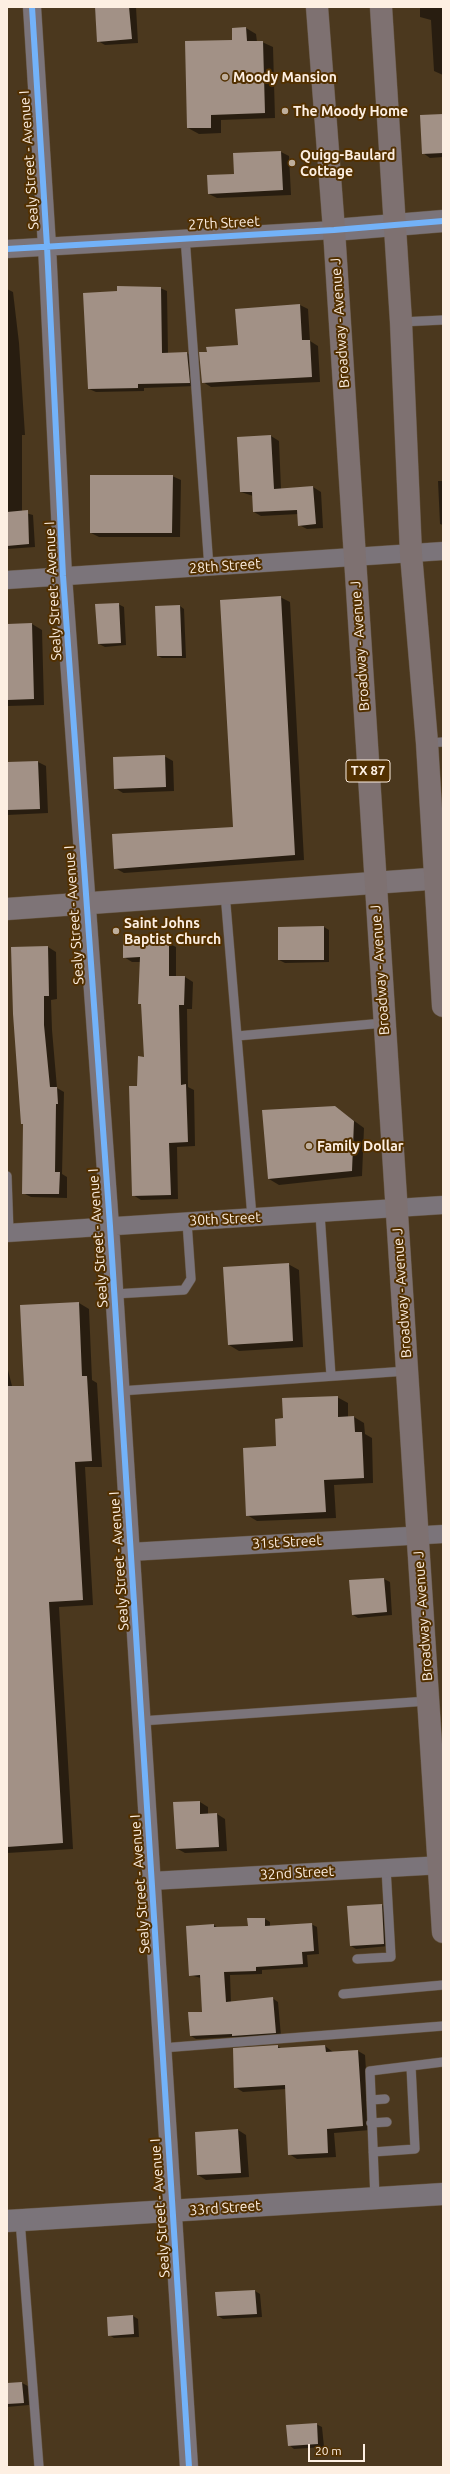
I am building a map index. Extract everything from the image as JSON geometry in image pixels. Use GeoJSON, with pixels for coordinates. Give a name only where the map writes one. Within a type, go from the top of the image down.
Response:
{"type":"FeatureCollection","features":[{"type":"Feature","properties":{"kind":"main road","name":"Broadway - Avenue J"},"geometry":{"type":"LineString","coordinates":[[318,7],[334,230],[374,882],[428,1701],[441,1865],[443,1932]]}},
{"type":"Feature","properties":{"kind":"main road"},"geometry":{"type":"LineString","coordinates":[[381,7],[401,322],[411,554],[435,742],[443,1006]]}},
{"type":"Feature","properties":{"kind":"main road"},"geometry":{"type":"LineString","coordinates":[[7,909],[439,878]]}},
{"type":"Feature","properties":{"kind":"street","name":"Sealy Street - Avenue I"},"geometry":{"type":"LineString","coordinates":[[32,7],[47,246],[63,576],[85,903],[110,1226],[189,2467]]}},
{"type":"Feature","properties":{"kind":"street","name":"27th Street"},"geometry":{"type":"LineString","coordinates":[[7,249],[334,230],[395,223],[443,221]]}},
{"type":"Feature","properties":{"kind":"street","name":"28th Street"},"geometry":{"type":"LineString","coordinates":[[7,580],[209,568],[443,551]]}},
{"type":"Feature","properties":{"kind":"street","name":"30th Street"},"geometry":{"type":"LineString","coordinates":[[8,1233],[443,1205]]}},
{"type":"Feature","properties":{"kind":"street","name":"31st Street"},"geometry":{"type":"LineString","coordinates":[[130,1552],[443,1534]]}},
{"type":"Feature","properties":{"kind":"street","name":"32nd Street"},"geometry":{"type":"LineString","coordinates":[[151,1881],[441,1865]]}},
{"type":"Feature","properties":{"kind":"street","name":"33rd Street"},"geometry":{"type":"LineString","coordinates":[[14,2220],[443,2194]]}},
{"type":"Feature","properties":{"kind":"lane"},"geometry":{"type":"LineString","coordinates":[[185,238],[209,568]]}},
{"type":"Feature","properties":{"kind":"lane"},"geometry":{"type":"LineString","coordinates":[[401,322],[443,320]]}},
{"type":"Feature","properties":{"kind":"lane"},"geometry":{"type":"LineString","coordinates":[[225,893],[252,1217]]}},
{"type":"Feature","properties":{"kind":"lane"},"geometry":{"type":"LineString","coordinates":[[237,1036],[384,1023]]}},
{"type":"Feature","properties":{"kind":"lane"},"geometry":{"type":"LineString","coordinates":[[7,1176],[8,1233]]}},
{"type":"Feature","properties":{"kind":"lane"},"geometry":{"type":"LineString","coordinates":[[320,1214],[331,1376]]}},
{"type":"Feature","properties":{"kind":"lane"},"geometry":{"type":"LineString","coordinates":[[114,1294],[184,1290],[192,1279],[187,1222]]}},
{"type":"Feature","properties":{"kind":"lane"},"geometry":{"type":"LineString","coordinates":[[120,1391],[407,1371]]}},
{"type":"Feature","properties":{"kind":"lane"},"geometry":{"type":"LineString","coordinates":[[141,1721],[428,1701]]}},
{"type":"Feature","properties":{"kind":"lane"},"geometry":{"type":"LineString","coordinates":[[357,1959],[391,1957],[386,1868]]}},
{"type":"Feature","properties":{"kind":"lane"},"geometry":{"type":"LineString","coordinates":[[343,1994],[443,1984]]}},
{"type":"Feature","properties":{"kind":"lane"},"geometry":{"type":"LineString","coordinates":[[162,2048],[443,2026]]}},
{"type":"Feature","properties":{"kind":"lane"},"geometry":{"type":"LineString","coordinates":[[375,2198],[370,2071],[443,2062]]}},
{"type":"Feature","properties":{"kind":"lane"},"geometry":{"type":"LineString","coordinates":[[373,2152],[415,2149],[411,2120],[411,2066]]}},
{"type":"Feature","properties":{"kind":"lane"},"geometry":{"type":"LineString","coordinates":[[371,2100],[385,2099]]}},
{"type":"Feature","properties":{"kind":"lane"},"geometry":{"type":"LineString","coordinates":[[372,2123],[387,2122]]}},
{"type":"Feature","properties":{"kind":"lane"},"geometry":{"type":"LineString","coordinates":[[14,2220],[39,2467]]}},
{"type":"Feature","properties":{"kind":"building"},"geometry":{"type":"Polygon","coordinates":[[[95,7],[129,7],[132,39],[97,42],[95,7]]]}},
{"type":"Feature","properties":{"kind":"building","name":"Moody Mansion"},"geometry":{"type":"Polygon","coordinates":[[[246,27],[247,41],[263,41],[265,113],[211,115],[211,128],[187,128],[185,41],[232,40],[232,28],[246,27]]]}},
{"type":"Feature","properties":{"kind":"building"},"geometry":{"type":"Polygon","coordinates":[[[443,114],[443,153],[422,154],[420,115],[443,114]]]}},
{"type":"Feature","properties":{"kind":"building"},"geometry":{"type":"Polygon","coordinates":[[[281,151],[283,190],[208,194],[207,175],[234,174],[233,153],[281,151]]]}},
{"type":"Feature","properties":{"kind":"building"},"geometry":{"type":"Polygon","coordinates":[[[117,286],[161,287],[162,353],[187,352],[190,383],[138,384],[138,388],[88,389],[83,293],[117,291],[117,286]]]}},
{"type":"Feature","properties":{"kind":"building"},"geometry":{"type":"Polygon","coordinates":[[[300,304],[302,340],[310,340],[312,377],[202,383],[199,352],[207,352],[206,347],[238,345],[235,309],[300,304]]]}},
{"type":"Feature","properties":{"kind":"building"},"geometry":{"type":"Polygon","coordinates":[[[271,435],[274,489],[313,486],[316,524],[298,526],[297,510],[253,512],[252,492],[240,492],[237,437],[271,435]]]}},
{"type":"Feature","properties":{"kind":"building"},"geometry":{"type":"Polygon","coordinates":[[[90,475],[173,475],[172,533],[90,533],[90,475]]]}},
{"type":"Feature","properties":{"kind":"building"},"geometry":{"type":"Polygon","coordinates":[[[28,510],[29,544],[7,546],[7,512],[28,510]]]}},
{"type":"Feature","properties":{"kind":"building"},"geometry":{"type":"Polygon","coordinates":[[[281,596],[295,855],[114,869],[112,834],[233,827],[220,600],[281,596]]]}},
{"type":"Feature","properties":{"kind":"building"},"geometry":{"type":"Polygon","coordinates":[[[119,603],[121,643],[98,644],[95,604],[119,603]]]}},
{"type":"Feature","properties":{"kind":"building"},"geometry":{"type":"Polygon","coordinates":[[[180,605],[182,656],[157,656],[155,606],[180,605]]]}},
{"type":"Feature","properties":{"kind":"building"},"geometry":{"type":"Polygon","coordinates":[[[32,623],[34,699],[7,700],[7,624],[32,623]]]}},
{"type":"Feature","properties":{"kind":"building"},"geometry":{"type":"Polygon","coordinates":[[[165,755],[166,787],[114,789],[113,757],[165,755]]]}},
{"type":"Feature","properties":{"kind":"building"},"geometry":{"type":"Polygon","coordinates":[[[38,761],[40,809],[7,810],[7,762],[38,761]]]}},
{"type":"Feature","properties":{"kind":"building"},"geometry":{"type":"Polygon","coordinates":[[[324,926],[324,960],[278,960],[278,927],[324,926]]]}},
{"type":"Feature","properties":{"kind":"building"},"geometry":{"type":"Polygon","coordinates":[[[123,935],[153,935],[153,942],[169,942],[169,976],[185,976],[184,1005],[179,1005],[181,1085],[186,1084],[188,1142],[169,1143],[171,1195],[132,1196],[129,1086],[137,1086],[138,1056],[144,1057],[141,1004],[138,1004],[140,957],[123,958],[123,935]]]}},
{"type":"Feature","properties":{"kind":"building"},"geometry":{"type":"Polygon","coordinates":[[[48,946],[49,996],[44,996],[44,1025],[50,1087],[57,1087],[58,1104],[56,1104],[55,1172],[60,1172],[59,1194],[22,1194],[23,1124],[21,1124],[13,1014],[11,947],[48,946]]]}},
{"type":"Feature","properties":{"kind":"building","name":"Family Dollar"},"geometry":{"type":"Polygon","coordinates":[[[335,1106],[354,1121],[352,1171],[268,1179],[262,1110],[335,1106]]]}},
{"type":"Feature","properties":{"kind":"building"},"geometry":{"type":"Polygon","coordinates":[[[289,1263],[293,1341],[228,1345],[223,1267],[289,1263]]]}},
{"type":"Feature","properties":{"kind":"building"},"geometry":{"type":"Polygon","coordinates":[[[79,1302],[82,1376],[87,1376],[92,1461],[75,1462],[83,1600],[49,1602],[63,1843],[7,1847],[7,1386],[24,1386],[20,1305],[79,1302]]]}},
{"type":"Feature","properties":{"kind":"building"},"geometry":{"type":"Polygon","coordinates":[[[338,1396],[338,1417],[354,1416],[355,1432],[362,1432],[364,1478],[324,1480],[326,1512],[246,1516],[243,1448],[276,1446],[275,1419],[283,1418],[282,1398],[338,1396]]]}},
{"type":"Feature","properties":{"kind":"building"},"geometry":{"type":"Polygon","coordinates":[[[384,1578],[387,1612],[352,1615],[349,1580],[384,1578]]]}},
{"type":"Feature","properties":{"kind":"building"},"geometry":{"type":"Polygon","coordinates":[[[200,1801],[200,1814],[217,1813],[219,1847],[176,1849],[173,1802],[200,1801]]]}},
{"type":"Feature","properties":{"kind":"building"},"geometry":{"type":"Polygon","coordinates":[[[382,1904],[384,1944],[350,1946],[347,1906],[382,1904]]]}},
{"type":"Feature","properties":{"kind":"building"},"geometry":{"type":"Polygon","coordinates":[[[247,1918],[265,1918],[265,1926],[312,1923],[314,1951],[302,1952],[303,1964],[256,1967],[256,1971],[224,1972],[226,2002],[273,1997],[276,2033],[232,2036],[232,2034],[190,2036],[188,2012],[202,2012],[200,1975],[189,1976],[186,1926],[214,1924],[214,1927],[248,1926],[247,1918]]]}},
{"type":"Feature","properties":{"kind":"building"},"geometry":{"type":"Polygon","coordinates":[[[278,2045],[278,2048],[325,2045],[326,2052],[358,2050],[363,2126],[327,2129],[328,2153],[288,2155],[285,2085],[234,2088],[233,2048],[278,2045]]]}},
{"type":"Feature","properties":{"kind":"building"},"geometry":{"type":"Polygon","coordinates":[[[238,2129],[241,2173],[197,2175],[195,2132],[238,2129]]]}},
{"type":"Feature","properties":{"kind":"building"},"geometry":{"type":"Polygon","coordinates":[[[255,2290],[257,2314],[217,2316],[215,2292],[255,2290]]]}},
{"type":"Feature","properties":{"kind":"building"},"geometry":{"type":"Polygon","coordinates":[[[133,2315],[134,2334],[108,2336],[107,2317],[133,2315]]]}},
{"type":"Feature","properties":{"kind":"building"},"geometry":{"type":"Polygon","coordinates":[[[22,2382],[24,2403],[7,2404],[7,2383],[22,2382]]]}},
{"type":"Feature","properties":{"kind":"building"},"geometry":{"type":"Polygon","coordinates":[[[317,2423],[318,2444],[288,2446],[286,2425],[317,2423]]]}},
{"type":"Feature","properties":{"kind":"cycle path"},"geometry":{"type":"LineString","coordinates":[[32,7],[47,246],[63,576],[110,1226],[189,2467]]}},
{"type":"Feature","properties":{"kind":"cycle path"},"geometry":{"type":"LineString","coordinates":[[7,249],[334,230],[443,221]]}},
{"type":"Feature","properties":{"kind":"place","name":"Moody Mansion"},"geometry":{"type":"Point","coordinates":[225,77]}},
{"type":"Feature","properties":{"kind":"place","name":"The Moody Home"},"geometry":{"type":"Point","coordinates":[285,111]}},
{"type":"Feature","properties":{"kind":"place","name":"Quigg-Baulard Cottage"},"geometry":{"type":"Point","coordinates":[292,163]}},
{"type":"Feature","properties":{"kind":"place","name":"Saint Johns Baptist Church"},"geometry":{"type":"Point","coordinates":[116,931]}},
{"type":"Feature","properties":{"kind":"place","name":"Family Dollar"},"geometry":{"type":"Point","coordinates":[309,1146]}}]}
